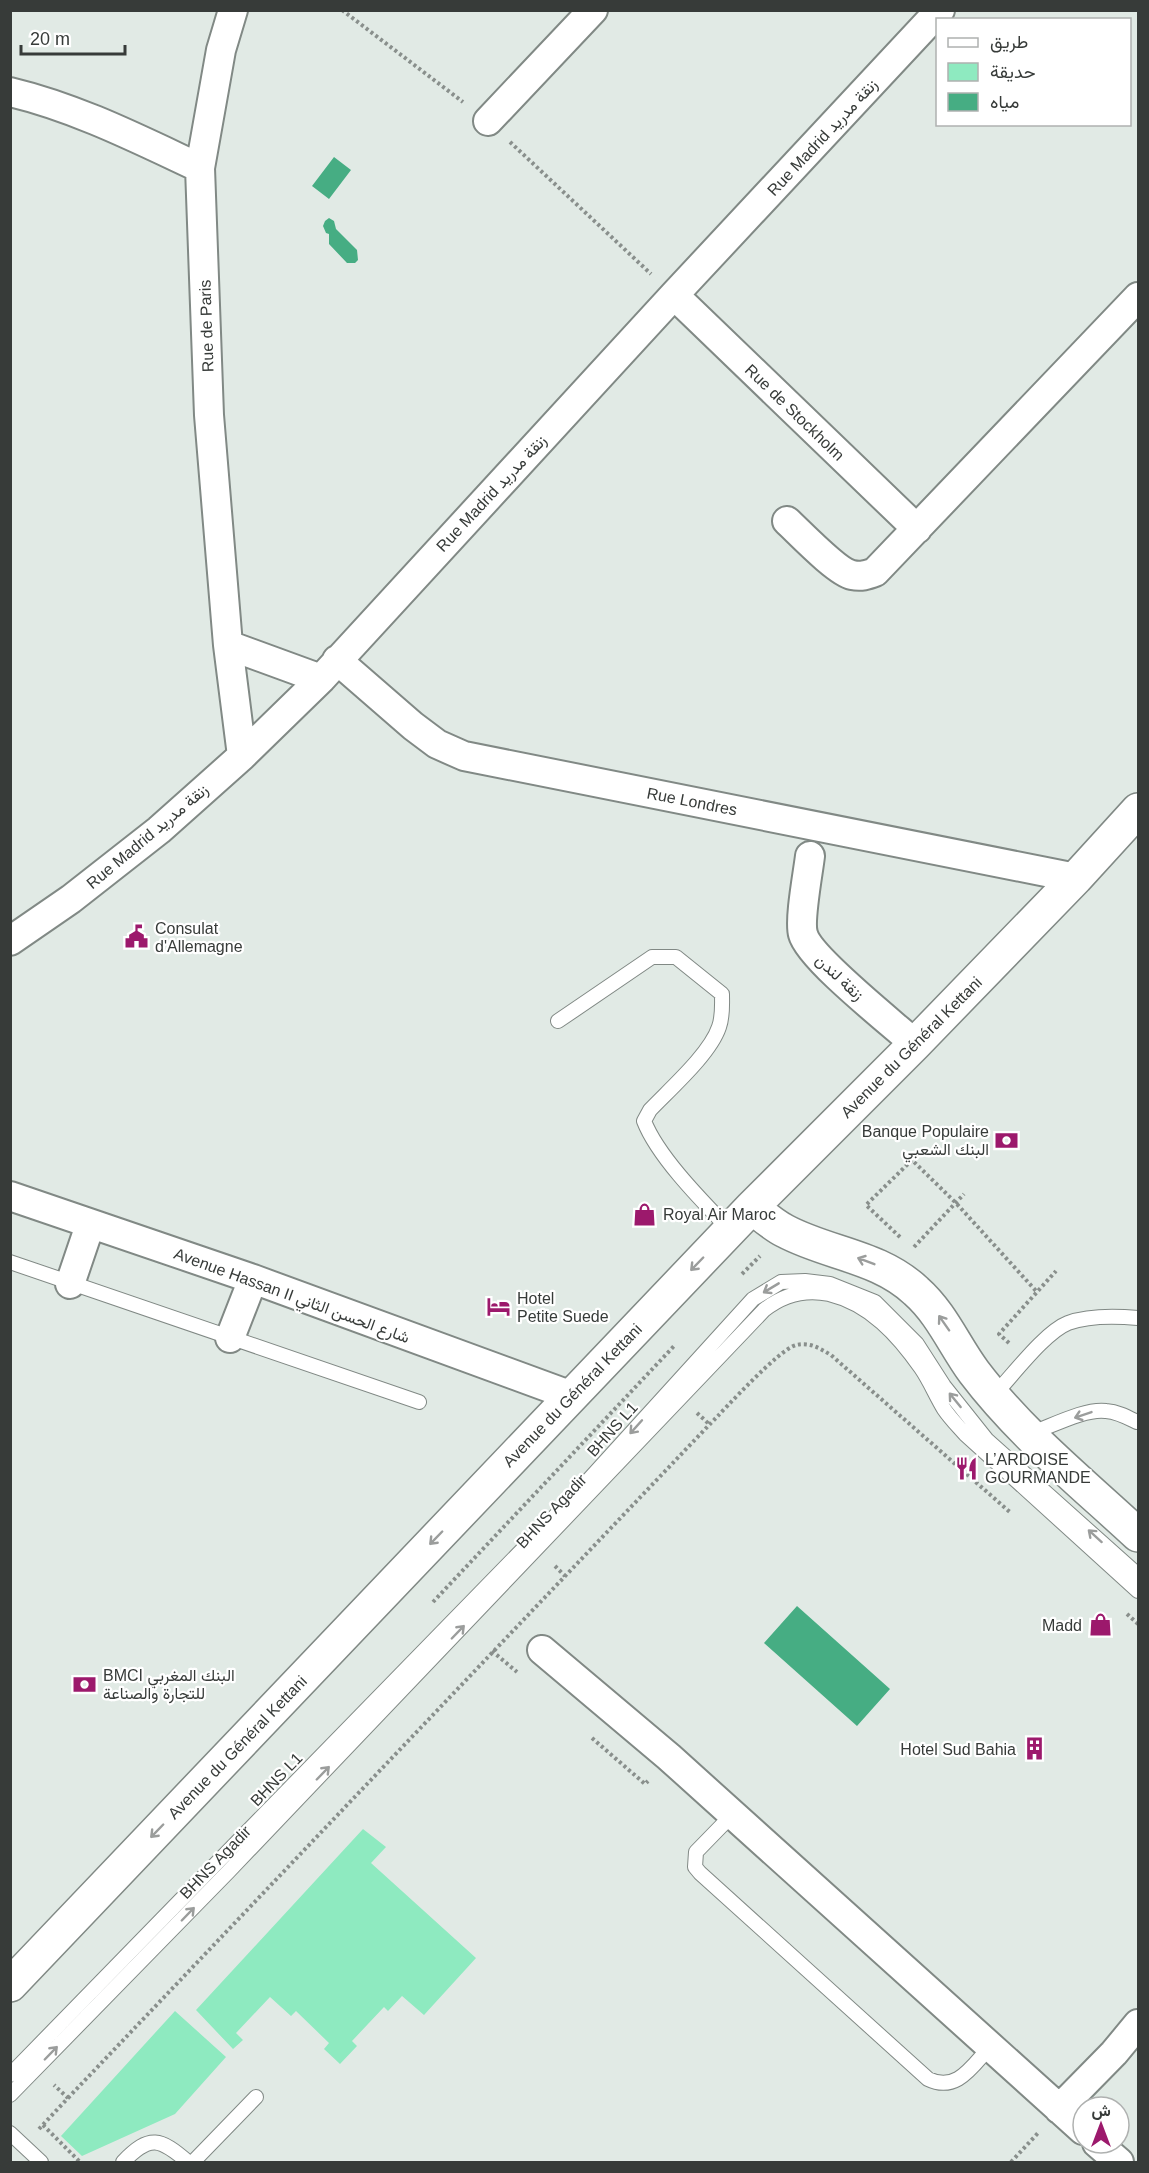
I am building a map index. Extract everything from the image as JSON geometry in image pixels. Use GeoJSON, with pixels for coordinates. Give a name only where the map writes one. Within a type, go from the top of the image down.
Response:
{"type":"FeatureCollection","features":[{"type":"Feature","properties":{"kind":"street","name":"Rue de Paris"},"geometry":{"type":"LineString","coordinates":[[233,10],[221,50],[200,168],[210,415],[228,645],[242,756]]}},
{"type":"Feature","properties":{"kind":"street"},"geometry":{"type":"LineString","coordinates":[[488,121],[593,10]]}},
{"type":"Feature","properties":{"kind":"street","name":"Rue Madrid زنقة مدريد"},"geometry":{"type":"LineString","coordinates":[[10,941],[71,899],[159,830],[242,756],[329,670],[936,12]]}},
{"type":"Feature","properties":{"kind":"street"},"geometry":{"type":"LineString","coordinates":[[10,92],[39,99],[122,131],[200,168]]}},
{"type":"Feature","properties":{"kind":"street","name":"Rue de Stockholm"},"geometry":{"type":"LineString","coordinates":[[674,295],[917,529]]}},
{"type":"Feature","properties":{"kind":"street"},"geometry":{"type":"LineString","coordinates":[[787,520],[839,568],[850,575],[863,576],[875,572],[1138,297]]}},
{"type":"Feature","properties":{"kind":"street"},"geometry":{"type":"LineString","coordinates":[[228,645],[329,670]]}},
{"type":"Feature","properties":{"kind":"street","name":"Rue Londres"},"geometry":{"type":"LineString","coordinates":[[329,670],[437,744],[464,756],[1076,878]]}},
{"type":"Feature","properties":{"kind":"street","name":"Avenue du Général Kettani"},"geometry":{"type":"LineString","coordinates":[[10,1985],[752,1207],[915,1044],[1076,878],[1138,810]]}},
{"type":"Feature","properties":{"kind":"street","name":"زنقة لندن"},"geometry":{"type":"LineString","coordinates":[[810,856],[802,923],[803,935],[819,959],[915,1044]]}},
{"type":"Feature","properties":{"kind":"street","name":"Avenue Hassan II شارع الحسن الثاني"},"geometry":{"type":"LineString","coordinates":[[10,1196],[253,1279],[572,1396]]}},
{"type":"Feature","properties":{"kind":"street"},"geometry":{"type":"LineString","coordinates":[[752,1207],[784,1231],[893,1272],[916,1291],[935,1311],[974,1372],[1029,1434],[1138,1535]]}},
{"type":"Feature","properties":{"kind":"street"},"geometry":{"type":"LineString","coordinates":[[69,1284],[90,1225]]}},
{"type":"Feature","properties":{"kind":"street"},"geometry":{"type":"LineString","coordinates":[[230,1338],[253,1279]]}},
{"type":"Feature","properties":{"kind":"street"},"geometry":{"type":"LineString","coordinates":[[542,1650],[669,1757],[1071,2120]]}},
{"type":"Feature","properties":{"kind":"street"},"geometry":{"type":"LineString","coordinates":[[1059,2109],[1114,2053],[1138,2024]]}},
{"type":"Feature","properties":{"kind":"lane"},"geometry":{"type":"LineString","coordinates":[[558,1021],[652,957],[676,957],[723,994],[718,1029],[700,1057],[650,1110],[644,1120],[649,1134],[694,1192],[730,1230]]}},
{"type":"Feature","properties":{"kind":"lane"},"geometry":{"type":"LineString","coordinates":[[10,1262],[419,1402]]}},
{"type":"Feature","properties":{"kind":"lane","name":"BHNS L1"},"geometry":{"type":"LineString","coordinates":[[10,2075],[565,1506],[753,1299],[781,1282],[805,1281],[830,1284],[875,1302],[917,1344],[944,1386],[987,1440],[1138,1575]]}},
{"type":"Feature","properties":{"kind":"lane","name":"BHNS Agadir"},"geometry":{"type":"LineString","coordinates":[[10,2095],[246,1854],[764,1310],[788,1296],[804,1292],[821,1292],[852,1302],[867,1310],[890,1330],[915,1361],[945,1410],[965,1434],[1138,1591]]}},
{"type":"Feature","properties":{"kind":"lane"},"geometry":{"type":"LineString","coordinates":[[994,1395],[1045,1338],[1068,1323],[1110,1316],[1138,1318]]}},
{"type":"Feature","properties":{"kind":"lane"},"geometry":{"type":"LineString","coordinates":[[1029,1434],[1091,1411],[1104,1410],[1119,1413],[1137,1422]]}},
{"type":"Feature","properties":{"kind":"lane"},"geometry":{"type":"LineString","coordinates":[[732,1815],[696,1852],[695,1867],[919,2071],[937,2084],[948,2084],[958,2080],[990,2047]]}},
{"type":"Feature","properties":{"kind":"lane"},"geometry":{"type":"LineString","coordinates":[[193,2163],[256,2097]]}},
{"type":"Feature","properties":{"kind":"lane"},"geometry":{"type":"LineString","coordinates":[[10,2133],[41,2163]]}},
{"type":"Feature","properties":{"kind":"lane"},"geometry":{"type":"LineString","coordinates":[[123,2163],[139,2146],[151,2142],[163,2144],[188,2163]]}},
{"type":"Feature","properties":{"kind":"path"},"geometry":{"type":"LineString","coordinates":[[342,10],[488,121],[674,295]]}},
{"type":"Feature","properties":{"kind":"path"},"geometry":{"type":"LineString","coordinates":[[964,1194],[956,1203],[913,1249],[866,1205],[912,1160],[956,1203],[1037,1292]]}},
{"type":"Feature","properties":{"kind":"path"},"geometry":{"type":"LineString","coordinates":[[1028,1359],[999,1334],[1056,1271]]}},
{"type":"Feature","properties":{"kind":"path"},"geometry":{"type":"LineString","coordinates":[[68,2098],[710,1424],[776,1358],[795,1345],[813,1344],[831,1355],[1015,1516]]}},
{"type":"Feature","properties":{"kind":"path"},"geometry":{"type":"LineString","coordinates":[[1121,1609],[1138,1624]]}},
{"type":"Feature","properties":{"kind":"path"},"geometry":{"type":"LineString","coordinates":[[1011,2163],[1059,2109]]}},
{"type":"Feature","properties":{"kind":"path"},"geometry":{"type":"LineString","coordinates":[[43,2125],[80,2163]]}},
{"type":"Feature","properties":{"kind":"green space"},"geometry":{"type":"Polygon","coordinates":[[[363,1829],[386,1847],[371,1863],[476,1958],[424,2015],[402,1996],[388,2011],[384,2007],[352,2041],[357,2046],[340,2064],[324,2049],[329,2043],[296,2011],[291,2016],[270,1997],[236,2033],[243,2040],[233,2049],[196,2010],[363,1829]]]}},
{"type":"Feature","properties":{"kind":"green space"},"geometry":{"type":"Polygon","coordinates":[[[175,2011],[226,2057],[175,2114],[82,2156],[61,2136],[175,2011]]]}},
{"type":"Feature","properties":{"kind":"water"},"geometry":{"type":"Polygon","coordinates":[[[334,157],[351,170],[329,199],[312,186],[334,157]]]}},
{"type":"Feature","properties":{"kind":"water"},"geometry":{"type":"Polygon","coordinates":[[[329,218],[334,221],[336,229],[357,250],[358,260],[355,263],[347,263],[329,244],[329,234],[323,226],[329,218]]]}},
{"type":"Feature","properties":{"kind":"water"},"geometry":{"type":"Polygon","coordinates":[[[797,1606],[890,1689],[857,1726],[764,1643],[797,1606]]]}},
{"type":"Feature","properties":{"kind":"place","name":"Consulat d'Allemagne"},"geometry":{"type":"Point","coordinates":[137,937]}},
{"type":"Feature","properties":{"kind":"place","name":"Banque Populaire البنك الشعبي"},"geometry":{"type":"Point","coordinates":[1007,1140]}},
{"type":"Feature","properties":{"kind":"place","name":"Royal Air Maroc"},"geometry":{"type":"Point","coordinates":[645,1214]}},
{"type":"Feature","properties":{"kind":"place","name":"Hotel Petite Suede"},"geometry":{"type":"Point","coordinates":[499,1307]}},
{"type":"Feature","properties":{"kind":"place","name":"L’ARDOISE GOURMANDE"},"geometry":{"type":"Point","coordinates":[967,1468]}},
{"type":"Feature","properties":{"kind":"place","name":"Madd"},"geometry":{"type":"Point","coordinates":[1100,1625]}},
{"type":"Feature","properties":{"kind":"place","name":"BMCI البنك المغربي للتجارة والصناعة"},"geometry":{"type":"Point","coordinates":[85,1684]}},
{"type":"Feature","properties":{"kind":"place","name":"Hotel Sud Bahia"},"geometry":{"type":"Point","coordinates":[1034,1749]}}]}
